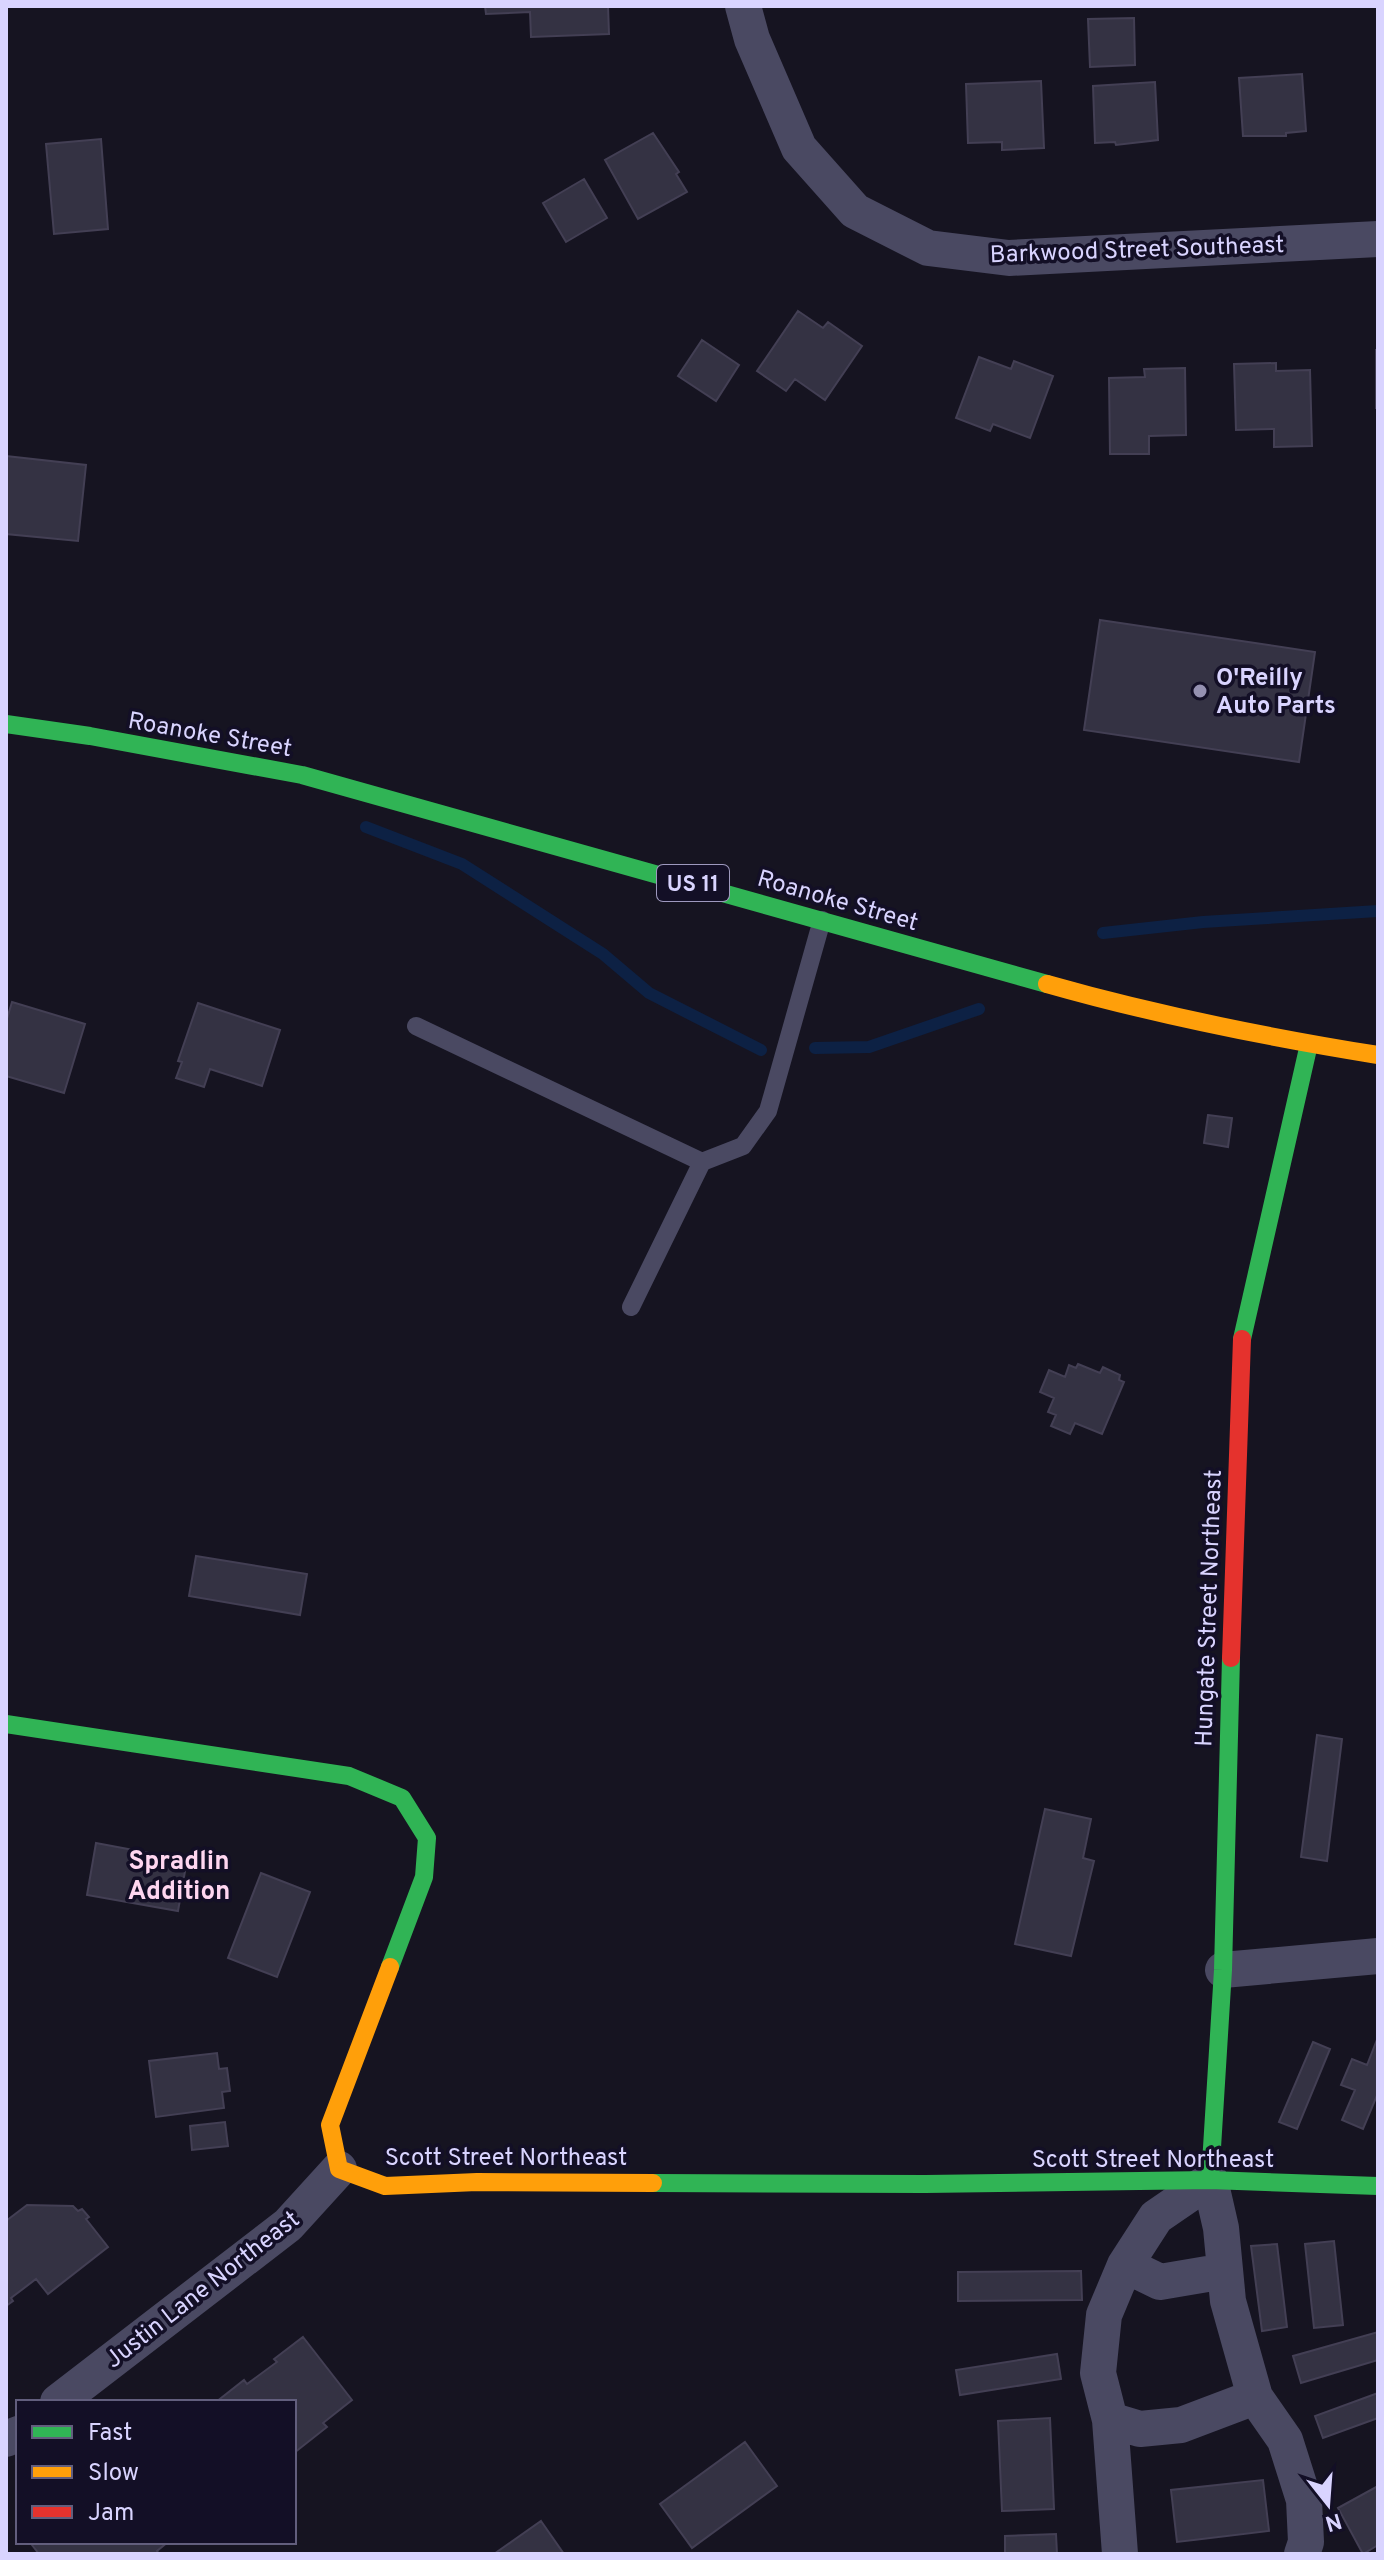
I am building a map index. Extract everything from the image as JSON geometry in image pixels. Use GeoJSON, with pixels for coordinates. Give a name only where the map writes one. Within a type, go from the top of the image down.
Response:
{"type":"FeatureCollection","features":[{"type":"Feature","properties":{"kind":"street","name":"Barkwood Street Southeast"},"geometry":{"type":"LineString","coordinates":[[743,6],[752,39],[799,148],[855,211],[928,248],[1009,258],[1378,239]]}},
{"type":"Feature","properties":{"kind":"street","name":"Roanoke Street"},"geometry":{"type":"LineString","coordinates":[[6,724],[302,775],[1136,1009],[1378,1055]]}},
{"type":"Feature","properties":{"kind":"street","name":"Hungate Street Northeast"},"geometry":{"type":"LineString","coordinates":[[1210,2180],[1223,1970],[1240,1346],[1309,1044]]}},
{"type":"Feature","properties":{"kind":"street"},"geometry":{"type":"LineString","coordinates":[[6,1724],[349,1776],[402,1798],[427,1838],[424,1877],[330,2125],[339,2169]]}},
{"type":"Feature","properties":{"kind":"street"},"geometry":{"type":"LineString","coordinates":[[1223,1970],[1378,1956]]}},
{"type":"Feature","properties":{"kind":"street","name":"Scott Street Northeast"},"geometry":{"type":"LineString","coordinates":[[339,2169],[385,2186],[493,2181],[925,2184],[1210,2180],[1378,2186]]}},
{"type":"Feature","properties":{"kind":"street","name":"Justin Lane Northeast"},"geometry":{"type":"LineString","coordinates":[[61,2400],[288,2225],[339,2169]]}},
{"type":"Feature","properties":{"kind":"street"},"geometry":{"type":"LineString","coordinates":[[1120,2554],[1110,2420],[1098,2373],[1104,2315],[1125,2265],[1156,2217],[1210,2180],[1221,2228],[1228,2301],[1255,2397],[1285,2440],[1304,2500],[1306,2542],[1302,2554]]}},
{"type":"Feature","properties":{"kind":"street"},"geometry":{"type":"LineString","coordinates":[[1125,2265],[1160,2282],[1225,2271]]}},
{"type":"Feature","properties":{"kind":"street"},"geometry":{"type":"LineString","coordinates":[[1110,2420],[1140,2429],[1181,2425],[1255,2397]]}},
{"type":"Feature","properties":{"kind":"lane"},"geometry":{"type":"LineString","coordinates":[[631,1307],[702,1162],[743,1146],[768,1111],[822,920]]}},
{"type":"Feature","properties":{"kind":"lane"},"geometry":{"type":"LineString","coordinates":[[416,1026],[702,1162]]}},
{"type":"Feature","properties":{"kind":"building"},"geometry":{"type":"Polygon","coordinates":[[[485,6],[608,6],[609,34],[531,37],[530,12],[486,14],[485,6]]]}},
{"type":"Feature","properties":{"kind":"building"},"geometry":{"type":"Polygon","coordinates":[[[1134,18],[1135,65],[1090,67],[1088,19],[1134,18]]]}},
{"type":"Feature","properties":{"kind":"building"},"geometry":{"type":"Polygon","coordinates":[[[1302,74],[1306,131],[1286,133],[1286,136],[1243,136],[1239,78],[1302,74]]]}},
{"type":"Feature","properties":{"kind":"building"},"geometry":{"type":"Polygon","coordinates":[[[1041,81],[1044,148],[1002,150],[1002,142],[968,143],[966,84],[1041,81]]]}},
{"type":"Feature","properties":{"kind":"building"},"geometry":{"type":"Polygon","coordinates":[[[1155,82],[1158,140],[1116,145],[1115,142],[1095,143],[1093,86],[1155,82]]]}},
{"type":"Feature","properties":{"kind":"building"},"geometry":{"type":"Polygon","coordinates":[[[653,133],[679,172],[676,174],[687,192],[638,219],[605,160],[653,133]]]}},
{"type":"Feature","properties":{"kind":"building"},"geometry":{"type":"Polygon","coordinates":[[[101,139],[108,229],[54,234],[46,144],[101,139]]]}},
{"type":"Feature","properties":{"kind":"building"},"geometry":{"type":"Polygon","coordinates":[[[584,179],[607,218],[566,242],[543,203],[584,179]]]}},
{"type":"Feature","properties":{"kind":"building"},"geometry":{"type":"Polygon","coordinates":[[[798,311],[823,328],[828,322],[862,346],[825,400],[795,379],[786,391],[757,371],[798,311]]]}},
{"type":"Feature","properties":{"kind":"building"},"geometry":{"type":"Polygon","coordinates":[[[702,340],[739,365],[716,401],[678,376],[702,340]]]}},
{"type":"Feature","properties":{"kind":"building"},"geometry":{"type":"Polygon","coordinates":[[[1378,350],[1378,408],[1376,408],[1378,350]]]}},
{"type":"Feature","properties":{"kind":"building"},"geometry":{"type":"Polygon","coordinates":[[[979,357],[1011,369],[1014,361],[1053,376],[1030,438],[993,424],[990,431],[956,418],[979,357]]]}},
{"type":"Feature","properties":{"kind":"building"},"geometry":{"type":"Polygon","coordinates":[[[1276,363],[1276,371],[1310,370],[1312,446],[1274,447],[1274,429],[1236,430],[1234,364],[1276,363]]]}},
{"type":"Feature","properties":{"kind":"building"},"geometry":{"type":"Polygon","coordinates":[[[1185,368],[1186,435],[1149,436],[1149,454],[1110,454],[1109,378],[1145,377],[1144,369],[1185,368]]]}},
{"type":"Feature","properties":{"kind":"building"},"geometry":{"type":"Polygon","coordinates":[[[6,456],[86,465],[78,541],[6,534],[6,456]]]}},
{"type":"Feature","properties":{"kind":"building","name":"O'Reilly Auto Parts"},"geometry":{"type":"Polygon","coordinates":[[[1100,620],[1315,652],[1299,762],[1084,730],[1100,620]]]}},
{"type":"Feature","properties":{"kind":"building"},"geometry":{"type":"Polygon","coordinates":[[[12,1002],[85,1024],[64,1093],[6,1076],[6,1022],[12,1002]]]}},
{"type":"Feature","properties":{"kind":"building"},"geometry":{"type":"Polygon","coordinates":[[[198,1003],[280,1030],[262,1086],[210,1069],[204,1087],[176,1078],[182,1062],[178,1061],[198,1003]]]}},
{"type":"Feature","properties":{"kind":"building"},"geometry":{"type":"Polygon","coordinates":[[[1208,1115],[1232,1118],[1228,1147],[1204,1143],[1208,1115]]]}},
{"type":"Feature","properties":{"kind":"building"},"geometry":{"type":"Polygon","coordinates":[[[1078,1364],[1100,1373],[1103,1367],[1120,1375],[1119,1380],[1124,1382],[1102,1434],[1075,1423],[1070,1434],[1051,1426],[1056,1415],[1048,1412],[1054,1398],[1040,1392],[1049,1370],[1065,1377],[1069,1365],[1076,1368],[1078,1364]]]}},
{"type":"Feature","properties":{"kind":"building"},"geometry":{"type":"Polygon","coordinates":[[[196,1556],[307,1574],[300,1615],[189,1596],[196,1556]]]}},
{"type":"Feature","properties":{"kind":"building"},"geometry":{"type":"Polygon","coordinates":[[[1317,1735],[1342,1739],[1327,1861],[1301,1857],[1317,1735]]]}},
{"type":"Feature","properties":{"kind":"building"},"geometry":{"type":"Polygon","coordinates":[[[1045,1809],[1091,1819],[1083,1858],[1094,1861],[1071,1956],[1015,1944],[1045,1809]]]}},
{"type":"Feature","properties":{"kind":"building"},"geometry":{"type":"Polygon","coordinates":[[[96,1843],[187,1860],[178,1911],[87,1895],[96,1843]]]}},
{"type":"Feature","properties":{"kind":"building"},"geometry":{"type":"Polygon","coordinates":[[[261,1873],[310,1892],[277,1977],[228,1958],[261,1873]]]}},
{"type":"Feature","properties":{"kind":"building"},"geometry":{"type":"Polygon","coordinates":[[[1378,2037],[1378,2093],[1363,2129],[1342,2120],[1355,2090],[1341,2085],[1352,2059],[1367,2065],[1378,2037]]]}},
{"type":"Feature","properties":{"kind":"building"},"geometry":{"type":"Polygon","coordinates":[[[1313,2042],[1330,2049],[1297,2129],[1279,2122],[1313,2042]]]}},
{"type":"Feature","properties":{"kind":"building"},"geometry":{"type":"Polygon","coordinates":[[[217,2053],[219,2069],[227,2068],[230,2091],[222,2092],[224,2108],[156,2117],[149,2061],[217,2053]]]}},
{"type":"Feature","properties":{"kind":"building"},"geometry":{"type":"Polygon","coordinates":[[[225,2122],[228,2146],[192,2150],[190,2126],[225,2122]]]}},
{"type":"Feature","properties":{"kind":"building"},"geometry":{"type":"Polygon","coordinates":[[[27,2205],[82,2209],[108,2247],[48,2294],[36,2279],[11,2298],[13,2301],[6,2306],[6,2221],[27,2205]]]}},
{"type":"Feature","properties":{"kind":"building"},"geometry":{"type":"Polygon","coordinates":[[[1334,2241],[1343,2325],[1314,2328],[1305,2244],[1334,2241]]]}},
{"type":"Feature","properties":{"kind":"building"},"geometry":{"type":"Polygon","coordinates":[[[1277,2244],[1287,2327],[1262,2331],[1251,2246],[1277,2244]]]}},
{"type":"Feature","properties":{"kind":"building"},"geometry":{"type":"Polygon","coordinates":[[[1081,2271],[1082,2300],[958,2301],[958,2272],[1081,2271]]]}},
{"type":"Feature","properties":{"kind":"building"},"geometry":{"type":"Polygon","coordinates":[[[1378,2332],[1378,2360],[1301,2383],[1293,2356],[1378,2332]]]}},
{"type":"Feature","properties":{"kind":"building"},"geometry":{"type":"Polygon","coordinates":[[[303,2337],[352,2400],[323,2423],[327,2427],[296,2451],[296,2400],[219,2400],[244,2380],[247,2384],[277,2362],[274,2359],[303,2337]]]}},
{"type":"Feature","properties":{"kind":"building"},"geometry":{"type":"Polygon","coordinates":[[[1057,2354],[1061,2379],[960,2395],[956,2370],[1057,2354]]]}},
{"type":"Feature","properties":{"kind":"building"},"geometry":{"type":"Polygon","coordinates":[[[1378,2393],[1378,2418],[1323,2438],[1315,2416],[1378,2393]]]}},
{"type":"Feature","properties":{"kind":"building"},"geometry":{"type":"Polygon","coordinates":[[[1050,2418],[1054,2509],[1002,2511],[998,2421],[1050,2418]]]}},
{"type":"Feature","properties":{"kind":"building"},"geometry":{"type":"Polygon","coordinates":[[[745,2442],[777,2486],[692,2548],[660,2504],[745,2442]]]}},
{"type":"Feature","properties":{"kind":"building"},"geometry":{"type":"Polygon","coordinates":[[[1263,2480],[1269,2531],[1177,2542],[1171,2490],[1263,2480]]]}},
{"type":"Feature","properties":{"kind":"building"},"geometry":{"type":"Polygon","coordinates":[[[1378,2486],[1378,2545],[1363,2554],[1338,2508],[1378,2486]]]}},
{"type":"Feature","properties":{"kind":"building"},"geometry":{"type":"Polygon","coordinates":[[[541,2521],[564,2554],[494,2554],[541,2521]]]}},
{"type":"Feature","properties":{"kind":"building"},"geometry":{"type":"Polygon","coordinates":[[[1056,2534],[1057,2554],[1005,2554],[1005,2536],[1056,2534]]]}},
{"type":"Feature","properties":{"kind":"building"},"geometry":{"type":"Polygon","coordinates":[[[166,2544],[157,2551],[159,2554],[39,2554],[32,2545],[166,2544]]]}},
{"type":"Feature","properties":{"kind":"waterway"},"geometry":{"type":"LineString","coordinates":[[366,827],[462,864],[603,954],[649,993],[761,1050]]}},
{"type":"Feature","properties":{"kind":"waterway"},"geometry":{"type":"LineString","coordinates":[[1103,933],[1203,922],[1378,911]]}},
{"type":"Feature","properties":{"kind":"waterway"},"geometry":{"type":"LineString","coordinates":[[815,1048],[869,1047],[979,1009]]}},
{"type":"Feature","properties":{"kind":"traffic: fast"},"geometry":{"type":"LineString","coordinates":[[6,724],[90,736],[302,775],[1047,984]]}},
{"type":"Feature","properties":{"kind":"traffic: fast"},"geometry":{"type":"LineString","coordinates":[[1242,1339],[1309,1044]]}},
{"type":"Feature","properties":{"kind":"traffic: fast"},"geometry":{"type":"LineString","coordinates":[[1210,2180],[1223,1970],[1231,1658]]}},
{"type":"Feature","properties":{"kind":"traffic: fast"},"geometry":{"type":"LineString","coordinates":[[6,1724],[349,1776],[402,1798],[427,1838],[424,1877],[390,1967]]}},
{"type":"Feature","properties":{"kind":"traffic: fast"},"geometry":{"type":"LineString","coordinates":[[653,2183],[925,2184],[1210,2180],[1378,2186]]}},
{"type":"Feature","properties":{"kind":"traffic: slow"},"geometry":{"type":"LineString","coordinates":[[1047,984],[1211,1024],[1378,1055]]}},
{"type":"Feature","properties":{"kind":"traffic: slow"},"geometry":{"type":"LineString","coordinates":[[390,1967],[330,2125],[339,2169],[385,2186],[477,2182],[653,2183]]}},
{"type":"Feature","properties":{"kind":"traffic: jam"},"geometry":{"type":"LineString","coordinates":[[1231,1658],[1242,1339]]}},
{"type":"Feature","properties":{"kind":"place","name":"O'Reilly Auto Parts"},"geometry":{"type":"Point","coordinates":[1200,691]}},
{"type":"Feature","properties":{"kind":"district","name":"Spradlin Addition"},"geometry":{"type":"Point","coordinates":[179,1875]}}]}
